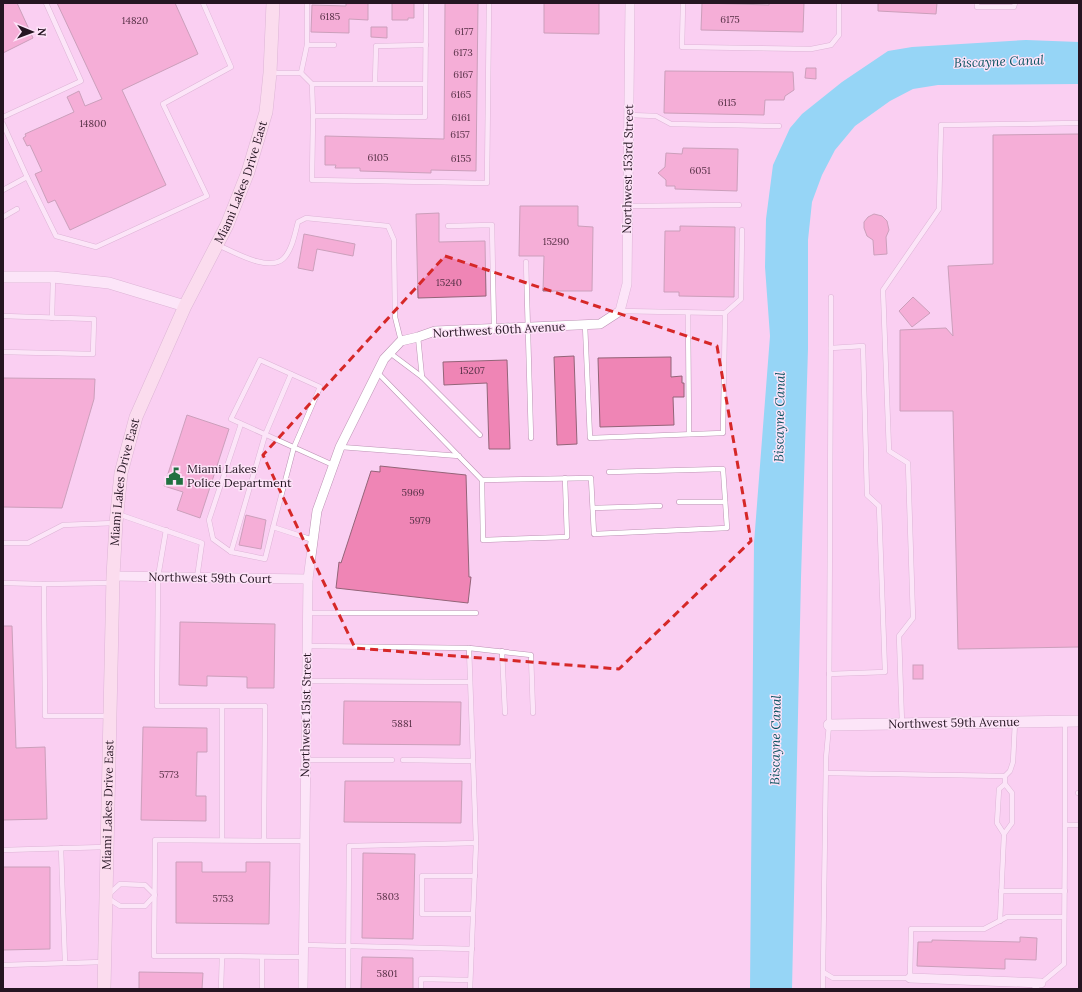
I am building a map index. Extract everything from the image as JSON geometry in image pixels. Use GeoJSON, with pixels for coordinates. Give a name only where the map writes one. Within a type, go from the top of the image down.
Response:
{"type":"FeatureCollection","features":[{"type":"Feature","properties":{"kind":"main road","name":"Miami Lakes Drive East"},"geometry":{"type":"LineString","coordinates":[[104,989],[113,580],[116,518],[121,472],[136,417],[185,306],[227,225],[248,172],[266,112],[270,73],[273,3]]}},
{"type":"Feature","properties":{"kind":"street","name":"Northwest 153rd Street"},"geometry":{"type":"LineString","coordinates":[[620,311],[627,284],[630,3]]}},
{"type":"Feature","properties":{"kind":"street"},"geometry":{"type":"LineString","coordinates":[[3,277],[53,278],[109,283],[185,306]]}},
{"type":"Feature","properties":{"kind":"street","name":"Northwest 60th Avenue"},"geometry":{"type":"LineString","coordinates":[[402,341],[435,331],[600,324],[620,311]]}},
{"type":"Feature","properties":{"kind":"street"},"geometry":{"type":"LineString","coordinates":[[340,446],[384,359],[402,341]]}},
{"type":"Feature","properties":{"kind":"street","name":"Northwest 151st Street"},"geometry":{"type":"LineString","coordinates":[[303,989],[308,579],[317,511],[340,446]]}},
{"type":"Feature","properties":{"kind":"street","name":"Northwest 59th Court"},"geometry":{"type":"LineString","coordinates":[[113,580],[158,577],[308,579]]}},
{"type":"Feature","properties":{"kind":"street","name":"Northwest 59th Avenue"},"geometry":{"type":"LineString","coordinates":[[829,725],[1079,721]]}},
{"type":"Feature","properties":{"kind":"street"},"geometry":{"type":"LineString","coordinates":[[910,978],[1041,983]]}},
{"type":"Feature","properties":{"kind":"lane"},"geometry":{"type":"LineString","coordinates":[[3,117],[81,81],[46,3]]}},
{"type":"Feature","properties":{"kind":"lane"},"geometry":{"type":"LineString","coordinates":[[3,124],[56,236],[96,247],[207,196],[163,104],[231,67],[203,3]]}},
{"type":"Feature","properties":{"kind":"lane"},"geometry":{"type":"LineString","coordinates":[[300,73],[307,45],[307,3]]}},
{"type":"Feature","properties":{"kind":"lane"},"geometry":{"type":"LineString","coordinates":[[313,116],[425,117],[426,3]]}},
{"type":"Feature","properties":{"kind":"lane"},"geometry":{"type":"LineString","coordinates":[[312,84],[312,180],[487,183],[489,3]]}},
{"type":"Feature","properties":{"kind":"lane"},"geometry":{"type":"LineString","coordinates":[[683,3],[682,47],[811,50],[831,45],[839,36],[839,3]]}},
{"type":"Feature","properties":{"kind":"lane"},"geometry":{"type":"LineString","coordinates":[[977,3],[977,6],[1014,7],[1015,3]]}},
{"type":"Feature","properties":{"kind":"lane"},"geometry":{"type":"LineString","coordinates":[[307,45],[334,45]]}},
{"type":"Feature","properties":{"kind":"lane"},"geometry":{"type":"LineString","coordinates":[[376,84],[376,46],[426,45]]}},
{"type":"Feature","properties":{"kind":"lane"},"geometry":{"type":"LineString","coordinates":[[270,73],[300,73],[312,84],[425,84]]}},
{"type":"Feature","properties":{"kind":"lane"},"geometry":{"type":"LineString","coordinates":[[629,115],[656,116],[671,124],[779,126]]}},
{"type":"Feature","properties":{"kind":"lane"},"geometry":{"type":"LineString","coordinates":[[902,724],[899,636],[913,618],[908,463],[889,451],[883,290],[939,209],[941,126],[1079,122]]}},
{"type":"Feature","properties":{"kind":"lane"},"geometry":{"type":"LineString","coordinates":[[3,190],[27,177]]}},
{"type":"Feature","properties":{"kind":"lane"},"geometry":{"type":"LineString","coordinates":[[628,206],[739,205]]}},
{"type":"Feature","properties":{"kind":"lane"},"geometry":{"type":"LineString","coordinates":[[3,217],[17,209]]}},
{"type":"Feature","properties":{"kind":"lane"},"geometry":{"type":"LineString","coordinates":[[217,245],[266,264],[276,263],[283,259],[290,248],[298,222],[306,218],[388,226],[394,240],[395,317],[402,341]]}},
{"type":"Feature","properties":{"kind":"lane"},"geometry":{"type":"LineString","coordinates":[[448,226],[492,225],[494,329]]}},
{"type":"Feature","properties":{"kind":"lane"},"geometry":{"type":"LineString","coordinates":[[620,311],[725,313],[741,299],[742,230]]}},
{"type":"Feature","properties":{"kind":"lane"},"geometry":{"type":"LineString","coordinates":[[526,262],[531,438]]}},
{"type":"Feature","properties":{"kind":"lane"},"geometry":{"type":"LineString","coordinates":[[52,318],[53,278]]}},
{"type":"Feature","properties":{"kind":"lane"},"geometry":{"type":"LineString","coordinates":[[823,989],[826,773],[829,725],[831,297]]}},
{"type":"Feature","properties":{"kind":"lane"},"geometry":{"type":"LineString","coordinates":[[688,313],[689,434]]}},
{"type":"Feature","properties":{"kind":"lane"},"geometry":{"type":"LineString","coordinates":[[585,325],[590,438],[723,433],[725,313]]}},
{"type":"Feature","properties":{"kind":"lane"},"geometry":{"type":"LineString","coordinates":[[3,316],[94,319],[93,354],[3,352]]}},
{"type":"Feature","properties":{"kind":"lane"},"geometry":{"type":"LineString","coordinates":[[418,337],[422,377]]}},
{"type":"Feature","properties":{"kind":"lane"},"geometry":{"type":"LineString","coordinates":[[829,674],[885,672],[879,506],[867,495],[863,346],[831,348]]}},
{"type":"Feature","properties":{"kind":"lane"},"geometry":{"type":"LineString","coordinates":[[390,353],[422,377],[480,434]]}},
{"type":"Feature","properties":{"kind":"lane"},"geometry":{"type":"LineString","coordinates":[[241,424],[209,520],[213,539],[231,552],[265,559],[294,448],[320,387],[260,360],[231,419],[265,435],[294,448],[333,465]]}},
{"type":"Feature","properties":{"kind":"lane"},"geometry":{"type":"LineString","coordinates":[[377,372],[482,480],[483,540],[567,538],[565,478]]}},
{"type":"Feature","properties":{"kind":"lane"},"geometry":{"type":"LineString","coordinates":[[231,552],[265,435],[291,374]]}},
{"type":"Feature","properties":{"kind":"lane"},"geometry":{"type":"LineString","coordinates":[[340,446],[459,456]]}},
{"type":"Feature","properties":{"kind":"lane"},"geometry":{"type":"LineString","coordinates":[[482,480],[591,478],[594,534],[727,528],[723,469],[609,472]]}},
{"type":"Feature","properties":{"kind":"lane"},"geometry":{"type":"LineString","coordinates":[[679,502],[725,502]]}},
{"type":"Feature","properties":{"kind":"lane"},"geometry":{"type":"LineString","coordinates":[[593,508],[660,506]]}},
{"type":"Feature","properties":{"kind":"lane"},"geometry":{"type":"LineString","coordinates":[[3,543],[28,543],[63,524],[116,518],[166,530],[202,543],[197,578]]}},
{"type":"Feature","properties":{"kind":"lane"},"geometry":{"type":"LineString","coordinates":[[273,527],[313,540]]}},
{"type":"Feature","properties":{"kind":"lane"},"geometry":{"type":"LineString","coordinates":[[166,530],[158,577],[157,706],[265,706],[264,840]]}},
{"type":"Feature","properties":{"kind":"lane"},"geometry":{"type":"LineString","coordinates":[[3,583],[44,584],[113,580]]}},
{"type":"Feature","properties":{"kind":"lane"},"geometry":{"type":"LineString","coordinates":[[44,584],[45,716],[110,716]]}},
{"type":"Feature","properties":{"kind":"lane"},"geometry":{"type":"LineString","coordinates":[[308,613],[476,614]]}},
{"type":"Feature","properties":{"kind":"lane"},"geometry":{"type":"LineString","coordinates":[[307,646],[469,648],[531,655],[533,713]]}},
{"type":"Feature","properties":{"kind":"lane"},"geometry":{"type":"LineString","coordinates":[[469,648],[476,843],[470,989]]}},
{"type":"Feature","properties":{"kind":"lane"},"geometry":{"type":"LineString","coordinates":[[502,651],[505,713]]}},
{"type":"Feature","properties":{"kind":"lane"},"geometry":{"type":"LineString","coordinates":[[307,681],[470,682]]}},
{"type":"Feature","properties":{"kind":"lane"},"geometry":{"type":"LineString","coordinates":[[222,706],[222,840]]}},
{"type":"Feature","properties":{"kind":"lane"},"geometry":{"type":"LineString","coordinates":[[1000,921],[1004,834],[1012,823],[1012,793],[1005,784],[1005,776],[1010,771],[1013,762],[1015,722]]}},
{"type":"Feature","properties":{"kind":"lane"},"geometry":{"type":"LineString","coordinates":[[1034,989],[1064,964],[1065,722]]}},
{"type":"Feature","properties":{"kind":"lane"},"geometry":{"type":"LineString","coordinates":[[306,760],[392,760]]}},
{"type":"Feature","properties":{"kind":"lane"},"geometry":{"type":"LineString","coordinates":[[403,760],[473,761]]}},
{"type":"Feature","properties":{"kind":"lane"},"geometry":{"type":"LineString","coordinates":[[826,773],[1005,776]]}},
{"type":"Feature","properties":{"kind":"lane"},"geometry":{"type":"LineString","coordinates":[[1004,834],[997,823],[999,789],[1005,784]]}},
{"type":"Feature","properties":{"kind":"lane"},"geometry":{"type":"LineString","coordinates":[[1065,825],[1079,825]]}},
{"type":"Feature","properties":{"kind":"lane"},"geometry":{"type":"LineString","coordinates":[[304,957],[154,956],[155,840],[305,841]]}},
{"type":"Feature","properties":{"kind":"lane"},"geometry":{"type":"LineString","coordinates":[[348,989],[349,846],[476,843]]}},
{"type":"Feature","properties":{"kind":"lane"},"geometry":{"type":"LineString","coordinates":[[3,850],[107,847]]}},
{"type":"Feature","properties":{"kind":"lane"},"geometry":{"type":"LineString","coordinates":[[61,848],[65,964]]}},
{"type":"Feature","properties":{"kind":"lane"},"geometry":{"type":"LineString","coordinates":[[473,914],[422,914],[422,876],[475,876]]}},
{"type":"Feature","properties":{"kind":"lane"},"geometry":{"type":"LineString","coordinates":[[120,884],[145,884],[155,895],[145,906],[120,906],[106,897],[120,884]]}},
{"type":"Feature","properties":{"kind":"lane"},"geometry":{"type":"LineString","coordinates":[[1001,891],[1065,891]]}},
{"type":"Feature","properties":{"kind":"lane"},"geometry":{"type":"LineString","coordinates":[[823,972],[833,978],[910,978],[911,929],[984,930],[1007,917],[1064,917]]}},
{"type":"Feature","properties":{"kind":"lane"},"geometry":{"type":"LineString","coordinates":[[304,946],[472,949]]}},
{"type":"Feature","properties":{"kind":"lane"},"geometry":{"type":"LineString","coordinates":[[222,956],[222,989]]}},
{"type":"Feature","properties":{"kind":"lane"},"geometry":{"type":"LineString","coordinates":[[262,957],[262,989]]}},
{"type":"Feature","properties":{"kind":"lane"},"geometry":{"type":"LineString","coordinates":[[3,965],[105,962]]}},
{"type":"Feature","properties":{"kind":"lane"},"geometry":{"type":"LineString","coordinates":[[421,989],[421,979],[470,980]]}},
{"type":"Feature","properties":{"kind":"highlighted area"},"geometry":{"type":"Polygon","coordinates":[[[445,256],[717,346],[751,541],[619,669],[355,648],[263,455],[445,256]]]}},
{"type":"Feature","properties":{"kind":"water","name":"Biscayne Canal"},"geometry":{"type":"Polygon","coordinates":[[[1026,40],[1079,42],[1079,84],[938,85],[913,89],[890,101],[855,126],[835,150],[822,175],[812,202],[808,240],[808,349],[801,578],[792,989],[750,989],[754,543],[770,336],[765,267],[766,219],[773,165],[790,128],[802,114],[842,82],[888,51],[912,47],[1026,40]]]}},
{"type":"Feature","properties":{"kind":"building"},"geometry":{"type":"Polygon","coordinates":[[[3,3],[17,3],[33,38],[3,53],[3,3]]]}},
{"type":"Feature","properties":{"kind":"building"},"geometry":{"type":"Polygon","coordinates":[[[57,3],[175,3],[198,54],[122,90],[166,185],[70,230],[55,200],[48,203],[35,174],[42,171],[30,145],[27,146],[23,138],[26,136],[25,134],[74,112],[67,97],[79,91],[85,106],[102,99],[57,3]]]}},
{"type":"Feature","properties":{"kind":"building"},"geometry":{"type":"Polygon","coordinates":[[[346,3],[368,3],[368,20],[349,19],[349,33],[311,32],[312,5],[346,6],[346,3]]]}},
{"type":"Feature","properties":{"kind":"building"},"geometry":{"type":"Polygon","coordinates":[[[392,3],[414,3],[414,18],[408,18],[408,20],[392,20],[392,3]]]}},
{"type":"Feature","properties":{"kind":"building"},"geometry":{"type":"Polygon","coordinates":[[[445,3],[478,3],[476,171],[431,170],[431,173],[360,171],[360,168],[335,168],[336,165],[325,165],[325,136],[444,139],[445,3]]]}},
{"type":"Feature","properties":{"kind":"building"},"geometry":{"type":"Polygon","coordinates":[[[544,3],[599,3],[599,34],[544,33],[544,3]]]}},
{"type":"Feature","properties":{"kind":"building"},"geometry":{"type":"Polygon","coordinates":[[[702,3],[769,5],[769,3],[804,3],[803,32],[701,30],[702,3]]]}},
{"type":"Feature","properties":{"kind":"building"},"geometry":{"type":"Polygon","coordinates":[[[878,3],[937,3],[936,14],[878,11],[878,3]]]}},
{"type":"Feature","properties":{"kind":"building"},"geometry":{"type":"Polygon","coordinates":[[[371,27],[387,27],[387,38],[371,37],[371,27]]]}},
{"type":"Feature","properties":{"kind":"building"},"geometry":{"type":"Polygon","coordinates":[[[806,68],[816,68],[816,79],[805,78],[806,68]]]}},
{"type":"Feature","properties":{"kind":"building"},"geometry":{"type":"Polygon","coordinates":[[[665,71],[793,72],[794,90],[785,96],[784,100],[765,100],[764,115],[664,113],[665,71]]]}},
{"type":"Feature","properties":{"kind":"building"},"geometry":{"type":"Polygon","coordinates":[[[1079,134],[1079,647],[958,649],[953,411],[900,411],[900,330],[946,328],[953,336],[948,266],[993,264],[993,135],[1079,134]]]}},
{"type":"Feature","properties":{"kind":"building"},"geometry":{"type":"Polygon","coordinates":[[[683,148],[738,149],[737,191],[675,189],[675,186],[666,186],[666,180],[658,173],[665,167],[666,153],[682,154],[683,148]]]}},
{"type":"Feature","properties":{"kind":"building"},"geometry":{"type":"Polygon","coordinates":[[[520,206],[578,206],[578,226],[593,227],[592,291],[543,291],[544,256],[519,256],[520,206]]]}},
{"type":"Feature","properties":{"kind":"building"},"geometry":{"type":"Polygon","coordinates":[[[439,213],[439,242],[485,241],[486,296],[418,298],[416,214],[439,213]]]}},
{"type":"Feature","properties":{"kind":"building"},"geometry":{"type":"Polygon","coordinates":[[[874,214],[882,216],[887,221],[889,230],[886,237],[887,254],[874,255],[873,240],[867,236],[864,228],[864,222],[868,217],[874,214]]]}},
{"type":"Feature","properties":{"kind":"building"},"geometry":{"type":"Polygon","coordinates":[[[680,226],[735,227],[734,297],[679,296],[679,292],[664,292],[665,231],[680,231],[680,226]]]}},
{"type":"Feature","properties":{"kind":"building"},"geometry":{"type":"Polygon","coordinates":[[[304,234],[355,244],[353,256],[317,249],[313,271],[298,268],[304,234]]]}},
{"type":"Feature","properties":{"kind":"building"},"geometry":{"type":"Polygon","coordinates":[[[913,297],[930,313],[912,327],[899,311],[913,297]]]}},
{"type":"Feature","properties":{"kind":"building"},"geometry":{"type":"Polygon","coordinates":[[[574,356],[577,444],[557,445],[554,357],[574,356]]]}},
{"type":"Feature","properties":{"kind":"building"},"geometry":{"type":"Polygon","coordinates":[[[671,357],[671,377],[682,376],[682,383],[684,383],[684,397],[673,397],[674,425],[600,427],[598,358],[671,357]]]}},
{"type":"Feature","properties":{"kind":"building"},"geometry":{"type":"Polygon","coordinates":[[[507,360],[510,449],[489,449],[487,383],[444,385],[443,362],[507,360]]]}},
{"type":"Feature","properties":{"kind":"building"},"geometry":{"type":"Polygon","coordinates":[[[3,378],[95,379],[94,399],[62,508],[3,507],[3,378]]]}},
{"type":"Feature","properties":{"kind":"building"},"geometry":{"type":"Polygon","coordinates":[[[187,415],[229,429],[200,518],[177,510],[183,492],[164,486],[187,415]]]}},
{"type":"Feature","properties":{"kind":"building"},"geometry":{"type":"Polygon","coordinates":[[[380,466],[466,475],[469,577],[471,577],[468,603],[336,588],[339,562],[341,563],[371,471],[380,472],[380,466]]]}},
{"type":"Feature","properties":{"kind":"building"},"geometry":{"type":"Polygon","coordinates":[[[246,515],[266,520],[261,549],[239,545],[246,515]]]}},
{"type":"Feature","properties":{"kind":"building"},"geometry":{"type":"Polygon","coordinates":[[[180,622],[275,624],[274,688],[247,688],[247,677],[207,676],[207,686],[179,685],[180,622]]]}},
{"type":"Feature","properties":{"kind":"building"},"geometry":{"type":"Polygon","coordinates":[[[3,626],[12,626],[16,748],[45,747],[47,819],[3,820],[3,626]]]}},
{"type":"Feature","properties":{"kind":"building"},"geometry":{"type":"Polygon","coordinates":[[[913,665],[923,665],[923,679],[913,679],[913,665]]]}},
{"type":"Feature","properties":{"kind":"building"},"geometry":{"type":"Polygon","coordinates":[[[344,701],[461,702],[460,745],[343,744],[344,701]]]}},
{"type":"Feature","properties":{"kind":"building"},"geometry":{"type":"Polygon","coordinates":[[[143,727],[207,728],[207,752],[197,752],[196,796],[206,796],[206,821],[141,820],[143,727]]]}},
{"type":"Feature","properties":{"kind":"building"},"geometry":{"type":"Polygon","coordinates":[[[345,781],[462,781],[461,823],[344,822],[345,781]]]}},
{"type":"Feature","properties":{"kind":"building"},"geometry":{"type":"Polygon","coordinates":[[[363,853],[415,854],[413,939],[362,938],[363,853]]]}},
{"type":"Feature","properties":{"kind":"building"},"geometry":{"type":"Polygon","coordinates":[[[176,862],[202,862],[202,872],[246,872],[246,862],[270,862],[269,924],[176,923],[176,862]]]}},
{"type":"Feature","properties":{"kind":"building"},"geometry":{"type":"Polygon","coordinates":[[[3,867],[50,867],[50,949],[3,950],[3,867]]]}},
{"type":"Feature","properties":{"kind":"building"},"geometry":{"type":"Polygon","coordinates":[[[1020,937],[1037,938],[1036,960],[1005,959],[1005,969],[917,966],[918,942],[932,942],[932,940],[1020,942],[1020,937]]]}},
{"type":"Feature","properties":{"kind":"building"},"geometry":{"type":"Polygon","coordinates":[[[362,957],[413,958],[413,989],[361,989],[362,957]]]}},
{"type":"Feature","properties":{"kind":"building"},"geometry":{"type":"Polygon","coordinates":[[[139,972],[203,973],[202,989],[139,989],[139,972]]]}},
{"type":"Feature","properties":{"kind":"place","name":"Miami Lakes Police Department"},"geometry":{"type":"Point","coordinates":[174,476]}}]}
